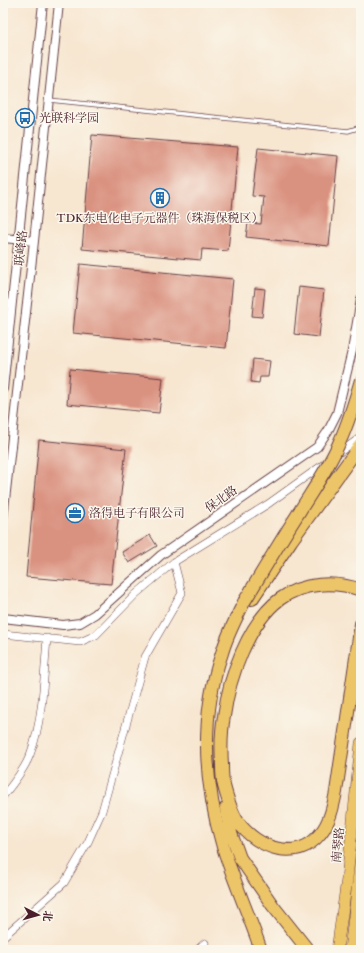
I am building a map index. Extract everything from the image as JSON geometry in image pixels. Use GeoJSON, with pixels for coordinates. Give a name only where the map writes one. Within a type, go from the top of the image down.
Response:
{"type":"FeatureCollection","features":[{"type":"Feature","properties":{"kind":"highway"},"geometry":{"type":"LineString","coordinates":[[260,950],[217,825],[208,773],[206,748],[210,698],[222,652],[232,628],[275,548],[315,487],[340,442],[361,380]]}},
{"type":"Feature","properties":{"kind":"highway"},"geometry":{"type":"LineString","coordinates":[[246,603],[361,444]]}},
{"type":"Feature","properties":{"kind":"highway"},"geometry":{"type":"LineString","coordinates":[[308,950],[245,868],[235,847],[227,812],[223,784],[223,718],[230,687],[247,643],[252,632],[275,603],[288,594],[310,586],[343,584],[361,590]]}},
{"type":"Feature","properties":{"kind":"highway"},"geometry":{"type":"LineString","coordinates":[[223,784],[237,821],[255,839],[266,845],[285,851],[294,850],[306,846],[321,834],[331,814],[336,792],[361,624]]}},
{"type":"Feature","properties":{"kind":"main road","name":"南琴路"},"geometry":{"type":"LineString","coordinates":[[337,950],[347,879],[361,743]]}},
{"type":"Feature","properties":{"kind":"main road","name":"南琴路"},"geometry":{"type":"LineString","coordinates":[[350,950],[361,857]]}},
{"type":"Feature","properties":{"kind":"street","name":"联峰路"},"geometry":{"type":"LineString","coordinates":[[3,389],[43,3]]}},
{"type":"Feature","properties":{"kind":"street","name":"联峰路"},"geometry":{"type":"LineString","coordinates":[[3,518],[34,241],[58,3]]}},
{"type":"Feature","properties":{"kind":"street"},"geometry":{"type":"LineString","coordinates":[[3,238],[34,241]]}},
{"type":"Feature","properties":{"kind":"street","name":"保北路"},"geometry":{"type":"LineString","coordinates":[[3,618],[63,625],[80,623],[96,614],[161,555],[317,447],[328,431],[337,413],[352,350],[361,299]]}},
{"type":"Feature","properties":{"kind":"street"},"geometry":{"type":"LineString","coordinates":[[3,634],[80,642],[96,635],[136,594],[174,562],[268,504],[361,437]]}},
{"type":"Feature","properties":{"kind":"street"},"geometry":{"type":"LineString","coordinates":[[3,937],[64,884],[88,842],[102,811],[145,657],[182,593],[174,562]]}},
{"type":"Feature","properties":{"kind":"street"},"geometry":{"type":"LineString","coordinates":[[3,796],[13,784],[30,756],[38,730],[48,638]]}},
{"type":"Feature","properties":{"kind":"street"},"geometry":{"type":"LineString","coordinates":[[196,950],[205,943]]}},
{"type":"Feature","properties":{"kind":"lane"},"geometry":{"type":"LineString","coordinates":[[48,100],[348,131],[361,127]]}},
{"type":"Feature","properties":{"kind":"path"},"geometry":{"type":"LineString","coordinates":[[360,950],[361,941]]}},
{"type":"Feature","properties":{"kind":"building","name":"TDK东电化电子元器件（珠海保税区）"},"geometry":{"type":"Polygon","coordinates":[[[92,135],[238,147],[228,251],[202,249],[201,260],[82,249],[92,135]]]}},
{"type":"Feature","properties":{"kind":"building","name":"TDK东电化电子元器件（珠海保税区）"},"geometry":{"type":"Polygon","coordinates":[[[258,148],[338,156],[329,246],[246,237],[248,223],[261,224],[264,197],[252,196],[258,148]]]}},
{"type":"Feature","properties":{"kind":"building"},"geometry":{"type":"Polygon","coordinates":[[[80,264],[233,279],[226,348],[73,333],[80,264]]]}},
{"type":"Feature","properties":{"kind":"building"},"geometry":{"type":"Polygon","coordinates":[[[299,287],[324,290],[319,337],[294,334],[299,287]]]}},
{"type":"Feature","properties":{"kind":"building"},"geometry":{"type":"Polygon","coordinates":[[[255,288],[265,289],[262,317],[252,316],[255,288]]]}},
{"type":"Feature","properties":{"kind":"building"},"geometry":{"type":"Polygon","coordinates":[[[253,359],[270,361],[268,377],[260,377],[259,383],[251,382],[253,359]]]}},
{"type":"Feature","properties":{"kind":"building"},"geometry":{"type":"Polygon","coordinates":[[[70,369],[163,378],[159,413],[67,404],[70,369]]]}},
{"type":"Feature","properties":{"kind":"building","name":"洛得电子有限公司"},"geometry":{"type":"Polygon","coordinates":[[[39,440],[126,449],[111,584],[26,577],[39,440]]]}},
{"type":"Feature","properties":{"kind":"building"},"geometry":{"type":"Polygon","coordinates":[[[150,535],[157,546],[129,563],[122,552],[150,535]]]}},
{"type":"Feature","properties":{"kind":"place","name":"光联科学园"},"geometry":{"type":"Point","coordinates":[25,118]}},
{"type":"Feature","properties":{"kind":"place","name":"TDK东电化电子元器件（珠海保税区）"},"geometry":{"type":"Point","coordinates":[160,198]}},
{"type":"Feature","properties":{"kind":"place","name":"洛得电子有限公司"},"geometry":{"type":"Point","coordinates":[75,513]}}]}
